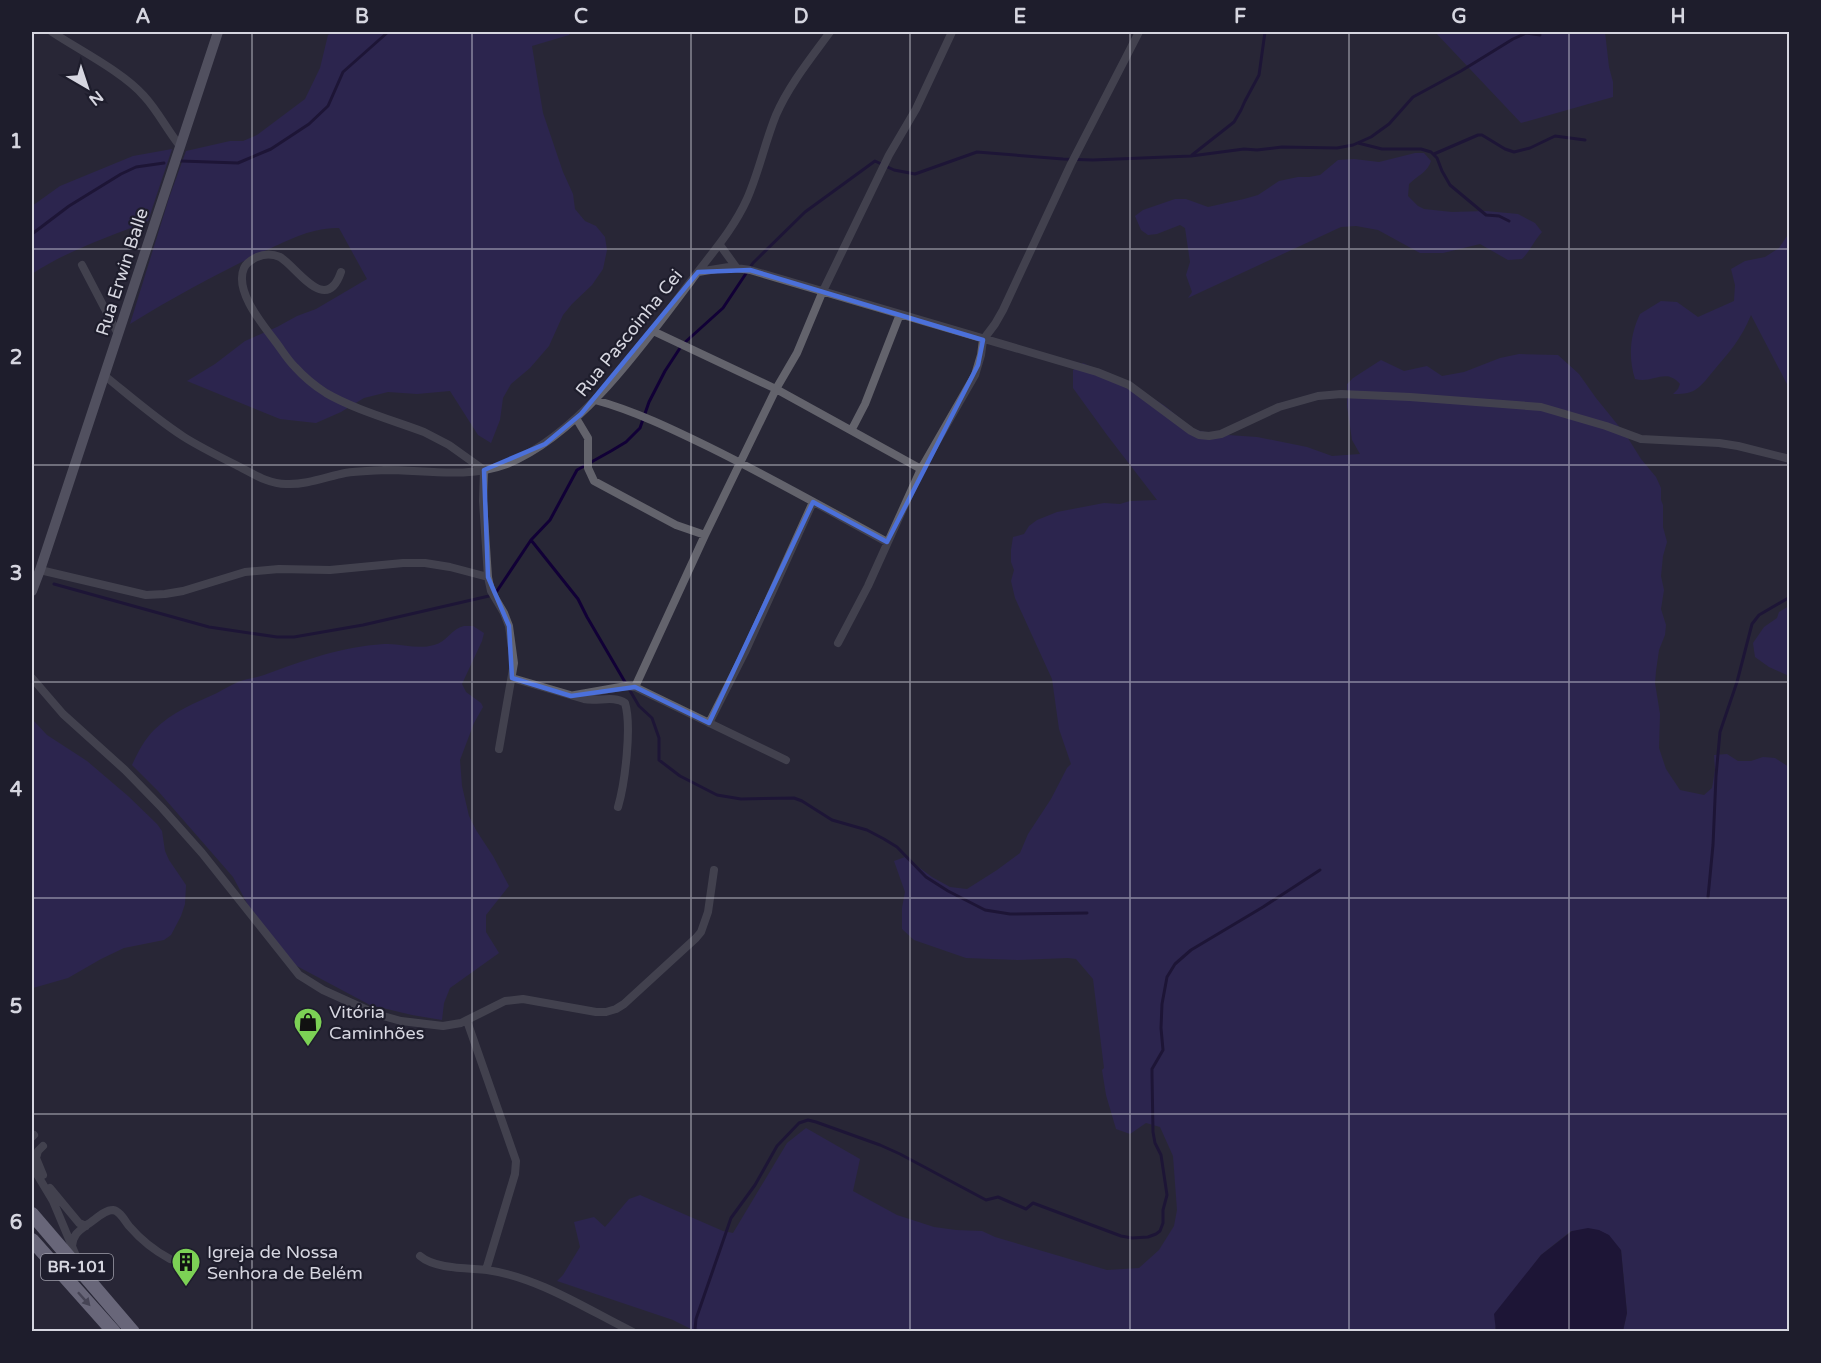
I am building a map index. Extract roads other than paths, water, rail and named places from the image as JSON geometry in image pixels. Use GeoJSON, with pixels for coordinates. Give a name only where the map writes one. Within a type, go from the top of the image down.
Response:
{"type":"FeatureCollection","features":[{"type":"Feature","properties":{"kind":"highway","name":"BR-101"},"geometry":{"type":"LineString","coordinates":[[32,1214],[133,1332]]}},
{"type":"Feature","properties":{"kind":"highway","name":"BR-101"},"geometry":{"type":"LineString","coordinates":[[32,1240],[114,1332]]}},
{"type":"Feature","properties":{"kind":"street"},"geometry":{"type":"LineString","coordinates":[[52,32],[137,89],[150,103],[180,146]]}},
{"type":"Feature","properties":{"kind":"street","name":"Rua Erwin Balle"},"geometry":{"type":"LineString","coordinates":[[32,591],[218,32]]}},
{"type":"Feature","properties":{"kind":"street","name":"Rua Pascoinha Cei"},"geometry":{"type":"LineString","coordinates":[[105,376],[183,436],[274,483],[304,483],[366,471],[459,474],[506,464],[544,444],[595,400],[654,331],[729,233],[747,198],[777,112],[802,70],[830,32]]}},
{"type":"Feature","properties":{"kind":"street"},"geometry":{"type":"LineString","coordinates":[[635,687],[705,535],[796,353],[822,292],[952,32]]}},
{"type":"Feature","properties":{"kind":"street"},"geometry":{"type":"LineString","coordinates":[[838,643],[868,586],[921,469],[975,375],[981,355],[982,339],[1003,310],[1071,164],[1139,32]]}},
{"type":"Feature","properties":{"kind":"street"},"geometry":{"type":"LineString","coordinates":[[720,245],[736,267]]}},
{"type":"Feature","properties":{"kind":"street"},"geometry":{"type":"LineString","coordinates":[[341,272],[338,281],[326,290],[303,280],[281,258],[265,254],[248,263],[243,270],[243,279],[250,305],[258,319],[294,366],[312,383],[340,400],[431,435],[484,470],[483,501],[488,577],[491,591],[509,626],[514,663],[500,749]]}},
{"type":"Feature","properties":{"kind":"street"},"geometry":{"type":"LineString","coordinates":[[82,266],[119,335]]}},
{"type":"Feature","properties":{"kind":"street"},"geometry":{"type":"LineString","coordinates":[[698,272],[736,267],[1074,364],[1129,385],[1191,431],[1200,435],[1221,434],[1280,407],[1318,396],[1341,394],[1540,407],[1606,426],[1641,440],[1728,444],[1790,459]]}},
{"type":"Feature","properties":{"kind":"street"},"geometry":{"type":"LineString","coordinates":[[852,429],[865,404],[900,314]]}},
{"type":"Feature","properties":{"kind":"street"},"geometry":{"type":"LineString","coordinates":[[654,331],[776,389],[921,469]]}},
{"type":"Feature","properties":{"kind":"street"},"geometry":{"type":"LineString","coordinates":[[595,400],[654,420],[741,463],[887,542]]}},
{"type":"Feature","properties":{"kind":"street"},"geometry":{"type":"LineString","coordinates":[[576,417],[588,438],[588,468],[594,481],[676,525],[705,535]]}},
{"type":"Feature","properties":{"kind":"street"},"geometry":{"type":"LineString","coordinates":[[709,723],[745,652],[813,502]]}},
{"type":"Feature","properties":{"kind":"street"},"geometry":{"type":"LineString","coordinates":[[40,570],[146,595],[183,591],[244,573],[279,569],[330,570],[425,563],[488,577]]}},
{"type":"Feature","properties":{"kind":"street"},"geometry":{"type":"LineString","coordinates":[[32,678],[63,714],[149,793],[202,853],[299,975],[324,990],[376,1014],[401,1021],[443,1026],[467,1021],[505,1001],[514,999],[596,1012],[616,1009],[642,988],[701,932],[708,912],[714,870]]}},
{"type":"Feature","properties":{"kind":"street"},"geometry":{"type":"LineString","coordinates":[[512,678],[571,696],[594,701],[619,699],[625,703],[627,712],[626,762],[618,807]]}},
{"type":"Feature","properties":{"kind":"street"},"geometry":{"type":"LineString","coordinates":[[571,696],[626,686],[635,687],[786,760]]}},
{"type":"Feature","properties":{"kind":"street"},"geometry":{"type":"LineString","coordinates":[[467,1021],[516,1161],[515,1174],[486,1270]]}},
{"type":"Feature","properties":{"kind":"street"},"geometry":{"type":"LineString","coordinates":[[43,1146],[36,1158],[49,1187]]}},
{"type":"Feature","properties":{"kind":"street"},"geometry":{"type":"LineString","coordinates":[[34,1168],[80,1223],[86,1226]]}},
{"type":"Feature","properties":{"kind":"street"},"geometry":{"type":"LineString","coordinates":[[34,1168],[53,1201],[82,1273]]}},
{"type":"Feature","properties":{"kind":"street"},"geometry":{"type":"LineString","coordinates":[[72,1246],[75,1235],[86,1226],[108,1211],[116,1211],[140,1237],[160,1254],[170,1259]]}},
{"type":"Feature","properties":{"kind":"street"},"geometry":{"type":"LineString","coordinates":[[420,1256],[433,1263],[486,1270],[510,1276],[584,1305],[633,1332]]}},
{"type":"Feature","properties":{"kind":"waterway"},"geometry":{"type":"LineString","coordinates":[[181,161],[238,163],[271,149],[309,124],[328,106],[343,72],[388,32]]}},
{"type":"Feature","properties":{"kind":"waterway"},"geometry":{"type":"LineString","coordinates":[[1192,155],[1234,122],[1259,75],[1265,32]]}},
{"type":"Feature","properties":{"kind":"waterway"},"geometry":{"type":"LineString","coordinates":[[54,584],[209,627],[277,637],[294,637],[363,625],[489,596],[497,591],[531,540],[550,520],[577,470],[626,442],[640,428],[649,402],[682,345],[723,308],[753,263],[805,212],[875,161],[894,170],[915,174],[977,152],[1093,160],[1191,156],[1244,149],[1337,148],[1353,145],[1371,137],[1389,124],[1413,97],[1513,39],[1526,33],[1540,35]]}},
{"type":"Feature","properties":{"kind":"waterway"},"geometry":{"type":"LineString","coordinates":[[1434,154],[1478,135],[1514,152],[1530,148],[1555,136],[1585,140]]}},
{"type":"Feature","properties":{"kind":"waterway"},"geometry":{"type":"LineString","coordinates":[[1358,143],[1382,149],[1421,149],[1431,152],[1437,158],[1450,185],[1486,215],[1499,216],[1509,221]]}},
{"type":"Feature","properties":{"kind":"waterway"},"geometry":{"type":"LineString","coordinates":[[32,234],[69,206],[121,174],[136,167],[164,163]]}},
{"type":"Feature","properties":{"kind":"waterway"},"geometry":{"type":"LineString","coordinates":[[531,540],[578,599],[639,706],[652,718],[659,738],[659,760],[680,776],[717,795],[741,799],[794,798],[802,801],[832,820],[867,830],[884,839],[897,847],[926,877],[985,910],[1010,914],[1087,913]]}},
{"type":"Feature","properties":{"kind":"waterway"},"geometry":{"type":"LineString","coordinates":[[1708,897],[1720,732],[1737,682],[1752,624],[1759,615],[1790,597]]}},
{"type":"Feature","properties":{"kind":"waterway"},"geometry":{"type":"LineString","coordinates":[[699,1332],[695,1329],[696,1319],[731,1218],[755,1185],[777,1146],[799,1123],[808,1120],[880,1145],[986,1200],[998,1197],[1026,1209],[1033,1203],[1121,1236],[1132,1238],[1156,1234],[1163,1223],[1163,1210],[1167,1195],[1161,1155],[1153,1132],[1152,1069],[1163,1050],[1162,1004],[1167,977],[1175,964],[1191,950],[1320,870]]}},
{"type":"Feature","properties":{"kind":"place","name":"Vitória Caminhões"},"geometry":{"type":"Point","coordinates":[308,1048]}},
{"type":"Feature","properties":{"kind":"place","name":"Igreja de Nossa Senhora de Belém"},"geometry":{"type":"Point","coordinates":[186,1288]}}]}
